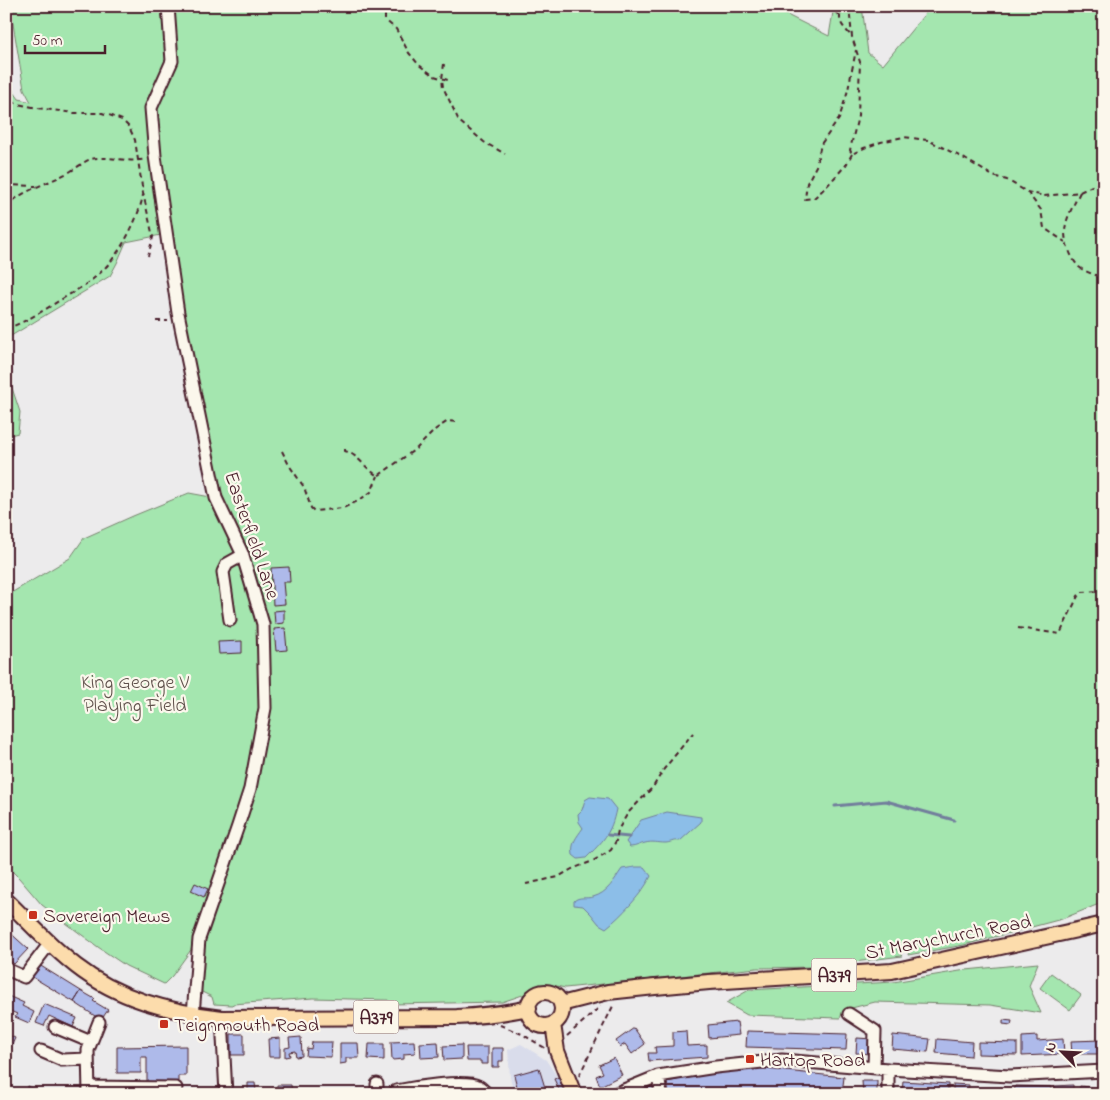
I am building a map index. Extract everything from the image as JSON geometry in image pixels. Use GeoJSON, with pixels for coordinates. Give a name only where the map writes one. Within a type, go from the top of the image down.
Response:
{"type":"FeatureCollection","features":[{"type":"Feature","properties":{"kind":"main road","name":"A379"},"geometry":{"type":"LineString","coordinates":[[6,900],[76,966],[116,990],[155,1006],[193,1015],[222,1018],[478,1016],[529,1008]]}},
{"type":"Feature","properties":{"kind":"main road","name":"St Marychurch Road"},"geometry":{"type":"LineString","coordinates":[[561,1004],[608,992],[709,982],[892,971],[1104,924]]}},
{"type":"Feature","properties":{"kind":"main road"},"geometry":{"type":"LineString","coordinates":[[549,993],[558,999],[561,1004],[562,1013],[560,1018],[553,1024],[543,1026],[534,1022],[529,1014],[529,1008],[533,998],[538,994],[549,993]]}},
{"type":"Feature","properties":{"kind":"main road"},"geometry":{"type":"LineString","coordinates":[[553,1024],[556,1048],[573,1092]]}},
{"type":"Feature","properties":{"kind":"street","name":"Easterfield Lane"},"geometry":{"type":"LineString","coordinates":[[168,6],[172,61],[151,108],[158,176],[179,321],[216,498],[243,555],[263,624],[265,708],[250,789],[199,939],[193,1015]]}},
{"type":"Feature","properties":{"kind":"street"},"geometry":{"type":"LineString","coordinates":[[230,620],[224,572],[227,564],[243,555]]}},
{"type":"Feature","properties":{"kind":"street"},"geometry":{"type":"LineString","coordinates":[[6,969],[24,977],[50,943]]}},
{"type":"Feature","properties":{"kind":"street"},"geometry":{"type":"LineString","coordinates":[[850,1014],[875,1030],[874,1068]]}},
{"type":"Feature","properties":{"kind":"street"},"geometry":{"type":"LineString","coordinates":[[222,1018],[226,1094]]}},
{"type":"Feature","properties":{"kind":"street"},"geometry":{"type":"LineString","coordinates":[[99,1022],[88,1050],[89,1090],[132,1091],[176,1088]]}},
{"type":"Feature","properties":{"kind":"street"},"geometry":{"type":"LineString","coordinates":[[55,1027],[91,1042]]}},
{"type":"Feature","properties":{"kind":"street"},"geometry":{"type":"LineString","coordinates":[[41,1051],[62,1060],[88,1059]]}},
{"type":"Feature","properties":{"kind":"street"},"geometry":{"type":"LineString","coordinates":[[614,1094],[658,1076],[716,1067],[782,1060],[888,1069],[1010,1076],[1104,1071]]}},
{"type":"Feature","properties":{"kind":"street"},"geometry":{"type":"LineString","coordinates":[[888,1069],[888,1094]]}},
{"type":"Feature","properties":{"kind":"street"},"geometry":{"type":"LineString","coordinates":[[658,1076],[661,1094]]}},
{"type":"Feature","properties":{"kind":"street"},"geometry":{"type":"LineString","coordinates":[[396,1092],[421,1086],[468,1084],[478,1086],[487,1094]]}},
{"type":"Feature","properties":{"kind":"path"},"geometry":{"type":"LineString","coordinates":[[385,6],[385,20],[396,29],[419,65],[434,76],[448,80]]}},
{"type":"Feature","properties":{"kind":"path"},"geometry":{"type":"LineString","coordinates":[[828,6],[839,15],[841,25],[852,37]]}},
{"type":"Feature","properties":{"kind":"path"},"geometry":{"type":"LineString","coordinates":[[839,15],[844,6]]}},
{"type":"Feature","properties":{"kind":"path"},"geometry":{"type":"LineString","coordinates":[[849,6],[852,37],[860,62],[858,116],[850,150],[852,154]]}},
{"type":"Feature","properties":{"kind":"path"},"geometry":{"type":"LineString","coordinates":[[856,49],[848,90],[839,119],[821,144],[816,166],[807,183],[805,199],[814,198],[826,187],[846,165],[852,154],[881,142],[903,138],[928,140],[965,158],[993,176],[1007,180],[1027,192],[1044,196],[1080,192],[1096,184],[1104,183]]}},
{"type":"Feature","properties":{"kind":"path"},"geometry":{"type":"LineString","coordinates":[[444,64],[443,88],[459,121],[484,142],[505,154]]}},
{"type":"Feature","properties":{"kind":"path"},"geometry":{"type":"LineString","coordinates":[[6,94],[17,104],[74,113],[102,113],[122,120],[129,127],[135,140],[143,193],[153,237],[148,256]]}},
{"type":"Feature","properties":{"kind":"path"},"geometry":{"type":"LineString","coordinates":[[6,103],[10,97]]}},
{"type":"Feature","properties":{"kind":"path"},"geometry":{"type":"LineString","coordinates":[[6,206],[37,186],[71,171],[88,159],[139,161]]}},
{"type":"Feature","properties":{"kind":"path"},"geometry":{"type":"LineString","coordinates":[[6,180],[6,192]]}},
{"type":"Feature","properties":{"kind":"path"},"geometry":{"type":"LineString","coordinates":[[6,184],[37,186]]}},
{"type":"Feature","properties":{"kind":"path"},"geometry":{"type":"LineString","coordinates":[[1027,192],[1040,210],[1044,228],[1066,242]]}},
{"type":"Feature","properties":{"kind":"path"},"geometry":{"type":"LineString","coordinates":[[1080,192],[1070,212],[1064,235],[1071,256],[1080,268],[1104,278]]}},
{"type":"Feature","properties":{"kind":"path"},"geometry":{"type":"LineString","coordinates":[[6,329],[22,323],[59,301],[89,282],[105,269],[131,230],[143,193]]}},
{"type":"Feature","properties":{"kind":"path"},"geometry":{"type":"LineString","coordinates":[[282,451],[304,487],[310,508],[314,511],[342,508],[358,501],[371,492],[378,476],[418,448],[436,429],[448,421],[456,422]]}},
{"type":"Feature","properties":{"kind":"path"},"geometry":{"type":"LineString","coordinates":[[344,449],[378,476]]}},
{"type":"Feature","properties":{"kind":"path"},"geometry":{"type":"LineString","coordinates":[[1018,628],[1060,634],[1078,596],[1082,592],[1104,591]]}},
{"type":"Feature","properties":{"kind":"path"},"geometry":{"type":"LineString","coordinates":[[526,884],[558,877],[593,861],[611,850],[616,841],[618,830],[628,813],[653,787],[693,733]]}},
{"type":"Feature","properties":{"kind":"path"},"geometry":{"type":"LineString","coordinates":[[573,1092],[620,991]]}},
{"type":"Feature","properties":{"kind":"path"},"geometry":{"type":"LineString","coordinates":[[478,1016],[522,1034],[544,1048],[556,1048],[606,1003]]}},
{"type":"Feature","properties":{"kind":"shaded area"},"geometry":{"type":"Polygon","coordinates":[[[521,1044],[546,1060],[565,1094],[514,1094],[510,1077],[508,1050],[521,1044]]]}},
{"type":"Feature","properties":{"kind":"green space","name":"King George V Playing Field"},"geometry":{"type":"Polygon","coordinates":[[[10,6],[769,6],[829,36],[834,6],[862,6],[868,53],[883,65],[928,10],[927,6],[1104,6],[1104,902],[1062,919],[964,945],[908,955],[910,946],[896,949],[902,956],[814,967],[757,968],[565,988],[552,985],[502,1002],[392,1004],[388,1000],[313,998],[232,1005],[214,1004],[212,997],[194,988],[198,940],[164,984],[126,966],[42,905],[6,865],[6,596],[70,558],[84,538],[189,493],[216,498],[166,234],[126,242],[110,276],[6,339],[6,61],[12,89],[19,99],[31,102],[24,89],[10,6]]]}},
{"type":"Feature","properties":{"kind":"green space"},"geometry":{"type":"Polygon","coordinates":[[[6,370],[20,412],[18,433],[6,436],[6,370]]]}},
{"type":"Feature","properties":{"kind":"green space"},"geometry":{"type":"Polygon","coordinates":[[[1038,963],[1029,986],[1041,1013],[990,1005],[875,1002],[844,1010],[840,1018],[747,1015],[726,1003],[749,990],[893,982],[966,970],[1038,963]]]}},
{"type":"Feature","properties":{"kind":"green space"},"geometry":{"type":"Polygon","coordinates":[[[1051,973],[1081,995],[1070,1010],[1040,988],[1051,973]]]}},
{"type":"Feature","properties":{"kind":"water"},"geometry":{"type":"Polygon","coordinates":[[[590,797],[608,799],[616,809],[612,825],[602,842],[586,858],[578,859],[573,855],[573,847],[583,828],[579,822],[578,814],[582,810],[585,800],[590,797]]]}},
{"type":"Feature","properties":{"kind":"water"},"geometry":{"type":"Polygon","coordinates":[[[667,812],[701,817],[701,822],[680,841],[665,843],[648,842],[630,847],[626,842],[641,820],[667,812]]]}},
{"type":"Feature","properties":{"kind":"water"},"geometry":{"type":"Polygon","coordinates":[[[644,867],[651,876],[643,890],[631,904],[606,928],[599,924],[583,906],[574,905],[574,901],[578,899],[593,897],[603,892],[610,886],[622,869],[644,867]]]}},
{"type":"Feature","properties":{"kind":"building"},"geometry":{"type":"Polygon","coordinates":[[[289,567],[290,582],[283,582],[285,604],[273,605],[271,568],[289,567]]]}},
{"type":"Feature","properties":{"kind":"building"},"geometry":{"type":"Polygon","coordinates":[[[284,610],[284,623],[275,624],[274,611],[284,610]]]}},
{"type":"Feature","properties":{"kind":"building"},"geometry":{"type":"Polygon","coordinates":[[[285,628],[287,650],[276,651],[274,629],[285,628]]]}},
{"type":"Feature","properties":{"kind":"building"},"geometry":{"type":"Polygon","coordinates":[[[242,641],[242,653],[219,654],[218,642],[242,641]]]}},
{"type":"Feature","properties":{"kind":"building"},"geometry":{"type":"Polygon","coordinates":[[[195,883],[208,889],[204,897],[191,891],[195,883]]]}},
{"type":"Feature","properties":{"kind":"building"},"geometry":{"type":"Polygon","coordinates":[[[6,929],[28,949],[14,964],[8,959],[12,955],[6,950],[6,929]]]}},
{"type":"Feature","properties":{"kind":"building"},"geometry":{"type":"Polygon","coordinates":[[[36,963],[81,991],[74,1002],[29,975],[36,963]]]}},
{"type":"Feature","properties":{"kind":"building"},"geometry":{"type":"Polygon","coordinates":[[[81,991],[95,999],[93,1001],[108,1010],[101,1020],[74,1002],[81,991]]]}},
{"type":"Feature","properties":{"kind":"building"},"geometry":{"type":"Polygon","coordinates":[[[6,995],[24,1003],[22,1006],[34,1012],[29,1023],[15,1017],[17,1014],[6,1009],[6,995]]]}},
{"type":"Feature","properties":{"kind":"building"},"geometry":{"type":"Polygon","coordinates":[[[44,1004],[77,1018],[73,1027],[49,1016],[44,1026],[36,1023],[44,1004]]]}},
{"type":"Feature","properties":{"kind":"building"},"geometry":{"type":"Polygon","coordinates":[[[1003,1020],[1012,1021],[1011,1025],[1003,1024],[1003,1020]]]}},
{"type":"Feature","properties":{"kind":"building"},"geometry":{"type":"Polygon","coordinates":[[[737,1022],[739,1035],[709,1038],[708,1025],[737,1022]]]}},
{"type":"Feature","properties":{"kind":"building"},"geometry":{"type":"Polygon","coordinates":[[[634,1028],[645,1044],[632,1054],[625,1044],[620,1047],[616,1041],[634,1028]]]}},
{"type":"Feature","properties":{"kind":"building"},"geometry":{"type":"Polygon","coordinates":[[[686,1031],[687,1046],[707,1045],[707,1057],[649,1061],[648,1053],[656,1053],[655,1047],[673,1046],[673,1032],[686,1031]]]}},
{"type":"Feature","properties":{"kind":"building"},"geometry":{"type":"Polygon","coordinates":[[[747,1031],[847,1034],[846,1050],[746,1047],[747,1031]]]}},
{"type":"Feature","properties":{"kind":"building"},"geometry":{"type":"Polygon","coordinates":[[[231,1034],[244,1034],[244,1055],[231,1055],[231,1034]]]}},
{"type":"Feature","properties":{"kind":"building"},"geometry":{"type":"Polygon","coordinates":[[[9,1035],[15,1038],[12,1045],[6,1042],[9,1035]]]}},
{"type":"Feature","properties":{"kind":"building"},"geometry":{"type":"Polygon","coordinates":[[[893,1035],[930,1039],[928,1052],[892,1049],[893,1035]]]}},
{"type":"Feature","properties":{"kind":"building"},"geometry":{"type":"Polygon","coordinates":[[[1037,1036],[1037,1041],[1063,1039],[1064,1054],[1022,1056],[1022,1037],[1037,1036]]]}},
{"type":"Feature","properties":{"kind":"building"},"geometry":{"type":"Polygon","coordinates":[[[301,1037],[302,1056],[296,1057],[295,1051],[289,1052],[290,1056],[285,1057],[285,1048],[290,1047],[289,1038],[301,1037]]]}},
{"type":"Feature","properties":{"kind":"building"},"geometry":{"type":"Polygon","coordinates":[[[280,1038],[280,1057],[269,1057],[268,1039],[280,1038]]]}},
{"type":"Feature","properties":{"kind":"building"},"geometry":{"type":"Polygon","coordinates":[[[857,1038],[872,1039],[871,1054],[856,1053],[857,1038]]]}},
{"type":"Feature","properties":{"kind":"building"},"geometry":{"type":"Polygon","coordinates":[[[937,1039],[972,1042],[971,1056],[936,1053],[937,1039]]]}},
{"type":"Feature","properties":{"kind":"building"},"geometry":{"type":"Polygon","coordinates":[[[1102,1040],[1102,1054],[1072,1054],[1071,1041],[1102,1040]]]}},
{"type":"Feature","properties":{"kind":"building"},"geometry":{"type":"Polygon","coordinates":[[[414,1041],[415,1053],[404,1054],[404,1059],[392,1060],[391,1042],[414,1041]]]}},
{"type":"Feature","properties":{"kind":"building"},"geometry":{"type":"Polygon","coordinates":[[[312,1042],[332,1042],[331,1057],[306,1056],[307,1048],[311,1049],[312,1042]]]}},
{"type":"Feature","properties":{"kind":"building"},"geometry":{"type":"Polygon","coordinates":[[[438,1042],[439,1057],[421,1058],[420,1043],[438,1042]]]}},
{"type":"Feature","properties":{"kind":"building"},"geometry":{"type":"Polygon","coordinates":[[[978,1042],[1017,1043],[1017,1055],[978,1054],[978,1042]]]}},
{"type":"Feature","properties":{"kind":"building"},"geometry":{"type":"Polygon","coordinates":[[[340,1043],[358,1043],[359,1058],[346,1058],[346,1063],[340,1064],[340,1043]]]}},
{"type":"Feature","properties":{"kind":"building"},"geometry":{"type":"Polygon","coordinates":[[[369,1044],[384,1044],[384,1060],[368,1059],[369,1044]]]}},
{"type":"Feature","properties":{"kind":"building"},"geometry":{"type":"Polygon","coordinates":[[[462,1045],[462,1059],[444,1060],[443,1046],[462,1045]]]}},
{"type":"Feature","properties":{"kind":"building"},"geometry":{"type":"Polygon","coordinates":[[[186,1046],[186,1076],[178,1076],[178,1082],[147,1082],[147,1057],[141,1057],[141,1073],[117,1073],[117,1047],[186,1046]]]}},
{"type":"Feature","properties":{"kind":"building"},"geometry":{"type":"Polygon","coordinates":[[[466,1047],[488,1047],[488,1064],[481,1064],[481,1061],[467,1061],[466,1047]]]}},
{"type":"Feature","properties":{"kind":"building"},"geometry":{"type":"Polygon","coordinates":[[[492,1048],[503,1048],[503,1061],[499,1061],[499,1067],[492,1067],[492,1048]]]}},
{"type":"Feature","properties":{"kind":"building"},"geometry":{"type":"Polygon","coordinates":[[[614,1058],[622,1075],[600,1086],[596,1076],[603,1073],[599,1065],[614,1058]]]}},
{"type":"Feature","properties":{"kind":"building"},"geometry":{"type":"Polygon","coordinates":[[[539,1068],[547,1094],[519,1094],[514,1075],[539,1068]]]}},
{"type":"Feature","properties":{"kind":"building"},"geometry":{"type":"Polygon","coordinates":[[[755,1068],[844,1077],[842,1094],[669,1094],[667,1082],[715,1072],[755,1068]]]}},
{"type":"Feature","properties":{"kind":"building"},"geometry":{"type":"Polygon","coordinates":[[[564,1075],[568,1094],[561,1094],[554,1079],[564,1075]]]}},
{"type":"Feature","properties":{"kind":"building"},"geometry":{"type":"Polygon","coordinates":[[[862,1081],[877,1081],[877,1094],[863,1094],[862,1081]]]}},
{"type":"Feature","properties":{"kind":"building"},"geometry":{"type":"Polygon","coordinates":[[[903,1081],[948,1084],[948,1094],[902,1094],[903,1081]]]}},
{"type":"Feature","properties":{"kind":"building"},"geometry":{"type":"Polygon","coordinates":[[[248,1083],[255,1083],[256,1091],[248,1092],[248,1083]]]}},
{"type":"Feature","properties":{"kind":"building"},"geometry":{"type":"Polygon","coordinates":[[[953,1084],[969,1085],[968,1094],[953,1094],[953,1084]]]}},
{"type":"Feature","properties":{"kind":"building"},"geometry":{"type":"Polygon","coordinates":[[[277,1085],[291,1085],[292,1094],[277,1094],[277,1085]]]}},
{"type":"Feature","properties":{"kind":"building"},"geometry":{"type":"Polygon","coordinates":[[[1073,1085],[1073,1094],[1055,1094],[1055,1086],[1073,1085]]]}},
{"type":"Feature","properties":{"kind":"building"},"geometry":{"type":"Polygon","coordinates":[[[28,1086],[45,1094],[24,1094],[28,1086]]]}},
{"type":"Feature","properties":{"kind":"building"},"geometry":{"type":"Polygon","coordinates":[[[654,1086],[656,1094],[629,1094],[654,1086]]]}},
{"type":"Feature","properties":{"kind":"building"},"geometry":{"type":"Polygon","coordinates":[[[1015,1086],[1051,1087],[1051,1094],[1014,1094],[1015,1086]]]}},
{"type":"Feature","properties":{"kind":"building"},"geometry":{"type":"Polygon","coordinates":[[[1080,1086],[1104,1089],[1104,1094],[1079,1094],[1080,1086]]]}},
{"type":"Feature","properties":{"kind":"building"},"geometry":{"type":"Polygon","coordinates":[[[352,1091],[365,1091],[365,1094],[352,1094],[352,1091]]]}},
{"type":"Feature","properties":{"kind":"building"},"geometry":{"type":"Polygon","coordinates":[[[975,1091],[1008,1092],[1008,1094],[975,1094],[975,1091]]]}},
{"type":"Feature","properties":{"kind":"waterway"},"geometry":{"type":"LineString","coordinates":[[835,806],[886,801],[954,820]]}},
{"type":"Feature","properties":{"kind":"waterway"},"geometry":{"type":"LineString","coordinates":[[608,835],[629,837]]}},
{"type":"Feature","properties":{"kind":"place","name":"Sovereign Mews"},"geometry":{"type":"Point","coordinates":[33,915]}},
{"type":"Feature","properties":{"kind":"place","name":"Teignmouth Road"},"geometry":{"type":"Point","coordinates":[164,1024]}},
{"type":"Feature","properties":{"kind":"place","name":"Hartop Road"},"geometry":{"type":"Point","coordinates":[750,1059]}}]}
